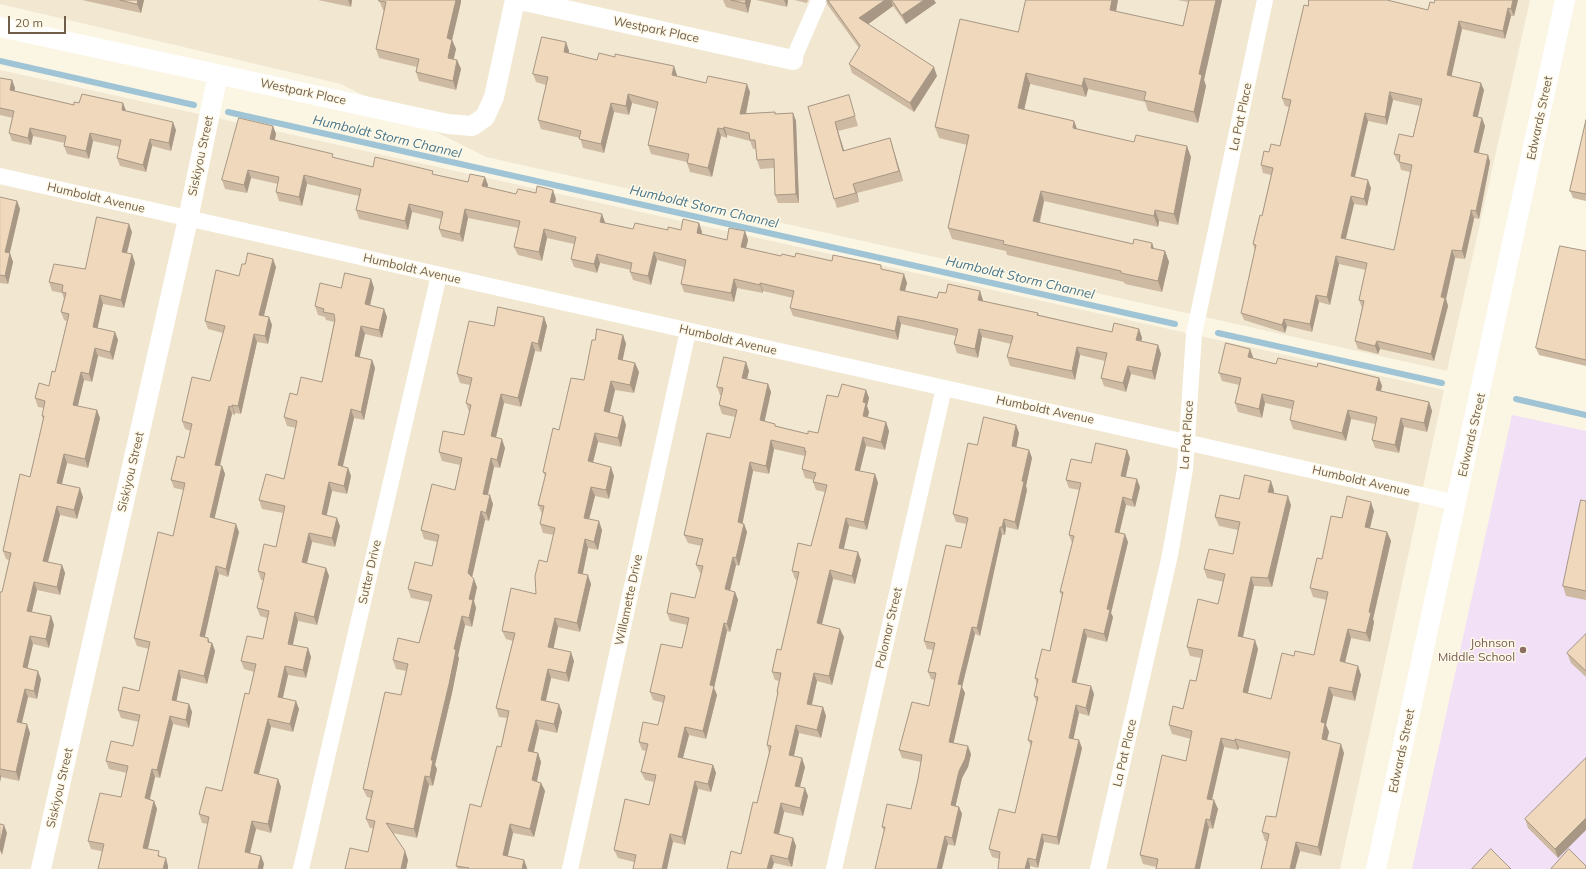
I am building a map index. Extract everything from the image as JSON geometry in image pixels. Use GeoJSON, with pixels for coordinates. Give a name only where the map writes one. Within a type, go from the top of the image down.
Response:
{"type":"FeatureCollection","features":[{"type":"Feature","properties":{"kind":"street","name":"Westpark Place"},"geometry":{"type":"LineString","coordinates":[[0,26],[448,124],[472,126],[485,117],[494,97],[515,0]]}},
{"type":"Feature","properties":{"kind":"street","name":"Westpark Place"},"geometry":{"type":"LineString","coordinates":[[520,0],[792,60]]}},
{"type":"Feature","properties":{"kind":"street"},"geometry":{"type":"LineString","coordinates":[[792,60],[819,0]]}},
{"type":"Feature","properties":{"kind":"street","name":"La Pat Place"},"geometry":{"type":"LineString","coordinates":[[1098,869],[1170,556],[1181,497],[1188,442],[1196,328],[1265,0]]}},
{"type":"Feature","properties":{"kind":"street","name":"Edwards Street"},"geometry":{"type":"LineString","coordinates":[[1376,869],[1566,0]]}},
{"type":"Feature","properties":{"kind":"street","name":"Siskiyou Street"},"geometry":{"type":"LineString","coordinates":[[41,869],[188,219],[218,74]]}},
{"type":"Feature","properties":{"kind":"street","name":"Humboldt Avenue"},"geometry":{"type":"LineString","coordinates":[[0,176],[1457,503]]}},
{"type":"Feature","properties":{"kind":"street","name":"Sutter Drive"},"geometry":{"type":"LineString","coordinates":[[301,869],[439,275]]}},
{"type":"Feature","properties":{"kind":"street","name":"Willamette Drive"},"geometry":{"type":"LineString","coordinates":[[570,869],[688,331]]}},
{"type":"Feature","properties":{"kind":"street","name":"Palomar Street"},"geometry":{"type":"LineString","coordinates":[[834,869],[944,388]]}},
{"type":"Feature","properties":{"kind":"shaded area"},"geometry":{"type":"Polygon","coordinates":[[[0,0],[1530,0],[1447,371],[486,157],[341,84],[0,4],[0,0]]]}},
{"type":"Feature","properties":{"kind":"shaded area"},"geometry":{"type":"Polygon","coordinates":[[[0,70],[1444,390],[1340,869],[0,869],[0,70]]]}},
{"type":"Feature","properties":{"kind":"shaded area","name":"Johnson Middle School"},"geometry":{"type":"Polygon","coordinates":[[[1512,415],[1586,431],[1586,869],[1412,869],[1512,415]]]}},
{"type":"Feature","properties":{"kind":"building"},"geometry":{"type":"Polygon","coordinates":[[[120,0],[138,0],[137,4],[120,0]]]}},
{"type":"Feature","properties":{"kind":"building"},"geometry":{"type":"Polygon","coordinates":[[[379,0],[456,0],[447,38],[452,40],[448,58],[457,60],[453,81],[416,72],[419,59],[376,49],[386,2],[379,0]]]}},
{"type":"Feature","properties":{"kind":"building"},"geometry":{"type":"Polygon","coordinates":[[[731,0],[746,0],[745,3],[731,0]]]}},
{"type":"Feature","properties":{"kind":"building"},"geometry":{"type":"Polygon","coordinates":[[[828,0],[885,0],[859,18],[934,67],[910,103],[849,64],[860,46],[828,0]]]}},
{"type":"Feature","properties":{"kind":"building"},"geometry":{"type":"Polygon","coordinates":[[[892,0],[924,0],[902,15],[892,0]]]}},
{"type":"Feature","properties":{"kind":"building"},"geometry":{"type":"Polygon","coordinates":[[[1026,0],[1112,0],[1110,10],[1183,26],[1189,0],[1216,0],[1199,74],[1202,75],[1194,112],[1144,100],[1146,92],[1084,78],[1082,86],[1026,73],[1018,108],[1074,121],[1073,128],[1134,142],[1136,135],[1187,146],[1174,214],[1155,210],[1154,216],[1041,191],[1033,221],[1133,244],[1134,239],[1152,243],[1151,248],[1165,251],[1158,281],[1003,244],[1004,241],[948,228],[969,135],[935,127],[960,19],[1018,32],[1026,0]]]}},
{"type":"Feature","properties":{"kind":"building"},"geometry":{"type":"Polygon","coordinates":[[[1309,0],[1387,0],[1428,10],[1430,2],[1434,3],[1435,0],[1513,0],[1511,9],[1508,8],[1503,31],[1459,21],[1447,75],[1481,83],[1473,116],[1482,118],[1474,152],[1488,155],[1476,211],[1471,210],[1462,251],[1452,250],[1441,297],[1445,298],[1431,354],[1377,341],[1375,346],[1355,341],[1364,301],[1359,300],[1367,263],[1336,256],[1327,297],[1316,295],[1310,324],[1284,319],[1282,325],[1241,313],[1256,245],[1253,244],[1260,215],[1262,216],[1273,168],[1261,165],[1264,151],[1269,152],[1271,144],[1280,146],[1291,100],[1282,98],[1304,5],[1308,6],[1309,0]],[[1390,92],[1385,117],[1365,113],[1351,176],[1368,180],[1364,199],[1351,196],[1341,238],[1394,250],[1412,165],[1399,162],[1400,155],[1394,154],[1399,134],[1413,137],[1422,99],[1390,92]]]}},
{"type":"Feature","properties":{"kind":"building"},"geometry":{"type":"Polygon","coordinates":[[[542,37],[566,42],[564,52],[597,60],[599,53],[615,57],[615,54],[674,66],[672,75],[706,83],[708,76],[747,84],[740,114],[775,112],[775,114],[793,113],[796,194],[775,195],[774,159],[757,160],[755,140],[750,140],[749,133],[724,127],[723,129],[718,128],[708,168],[687,163],[689,154],[648,145],[658,102],[628,94],[626,106],[611,103],[601,144],[579,139],[581,131],[538,120],[548,77],[533,74],[542,37]]]}},
{"type":"Feature","properties":{"kind":"building"},"geometry":{"type":"Polygon","coordinates":[[[0,78],[12,80],[10,90],[74,105],[74,102],[79,103],[82,94],[123,103],[122,110],[173,122],[169,143],[150,139],[143,165],[117,158],[121,140],[90,133],[86,151],[64,146],[66,136],[30,128],[28,138],[9,133],[14,111],[0,108],[0,78]]]}},
{"type":"Feature","properties":{"kind":"building"},"geometry":{"type":"Polygon","coordinates":[[[849,95],[855,116],[835,122],[843,151],[890,138],[899,171],[853,184],[856,193],[834,199],[808,107],[849,95]]]}},
{"type":"Feature","properties":{"kind":"building"},"geometry":{"type":"Polygon","coordinates":[[[239,118],[273,126],[270,139],[333,154],[332,157],[373,167],[375,157],[433,171],[432,174],[468,182],[470,174],[485,177],[482,186],[516,194],[518,189],[536,193],[537,186],[553,190],[550,202],[602,214],[600,222],[633,229],[635,223],[668,230],[668,227],[681,230],[683,219],[699,223],[697,233],[727,240],[729,228],[745,231],[741,247],[781,256],[782,254],[795,257],[796,253],[832,261],[833,255],[881,265],[881,269],[904,274],[900,290],[937,298],[939,292],[946,293],[948,284],[980,291],[978,300],[1038,313],[1037,315],[1112,332],[1114,323],[1139,329],[1136,340],[1158,345],[1152,371],[1128,366],[1123,383],[1101,378],[1107,353],[1077,347],[1072,371],[1007,357],[1013,336],[979,329],[975,349],[954,344],[958,329],[924,321],[898,316],[895,331],[790,308],[794,291],[760,283],[760,285],[734,279],[731,293],[681,284],[686,260],[654,252],[648,276],[630,272],[632,263],[597,254],[594,264],[571,259],[576,237],[544,229],[539,252],[514,247],[520,221],[465,209],[460,234],[439,229],[443,212],[409,204],[405,221],[356,210],[361,189],[304,175],[299,197],[276,192],[279,177],[248,170],[244,185],[222,180],[239,118]]]}},
{"type":"Feature","properties":{"kind":"building"},"geometry":{"type":"Polygon","coordinates":[[[1586,120],[1586,194],[1570,191],[1586,120]]]}},
{"type":"Feature","properties":{"kind":"building"},"geometry":{"type":"Polygon","coordinates":[[[0,197],[17,201],[5,252],[10,253],[5,276],[0,275],[0,197]]]}},
{"type":"Feature","properties":{"kind":"building"},"geometry":{"type":"Polygon","coordinates":[[[97,217],[129,224],[122,252],[132,254],[121,300],[100,295],[93,327],[115,332],[110,352],[95,348],[89,374],[81,372],[73,405],[97,410],[85,459],[64,454],[57,483],[80,488],[74,510],[57,506],[43,561],[62,565],[57,587],[34,582],[27,611],[51,616],[46,639],[30,636],[23,667],[38,671],[34,691],[25,689],[17,722],[27,724],[16,772],[0,769],[0,592],[2,592],[11,553],[3,551],[20,474],[30,477],[44,416],[42,416],[45,401],[35,398],[39,383],[49,386],[52,371],[55,372],[69,314],[61,312],[66,293],[62,292],[63,285],[49,282],[54,264],[85,269],[97,217]]]}},
{"type":"Feature","properties":{"kind":"building"},"geometry":{"type":"Polygon","coordinates":[[[1560,246],[1586,251],[1586,360],[1536,348],[1560,246]]]}},
{"type":"Feature","properties":{"kind":"building"},"geometry":{"type":"Polygon","coordinates":[[[248,253],[273,259],[259,315],[269,317],[265,336],[254,334],[238,406],[229,406],[215,465],[222,466],[210,517],[236,524],[226,569],[216,566],[200,636],[208,638],[208,642],[212,643],[204,676],[179,670],[172,700],[189,704],[186,720],[170,716],[157,770],[152,769],[145,798],[154,801],[143,848],[159,851],[158,856],[166,858],[163,869],[98,869],[104,844],[88,841],[100,793],[121,797],[128,766],[106,761],[111,741],[133,746],[140,715],[118,710],[123,687],[139,691],[150,642],[134,638],[158,532],[173,536],[185,483],[171,480],[177,456],[184,458],[192,424],[182,421],[192,377],[210,381],[225,326],[205,321],[216,270],[239,276],[242,264],[245,264],[248,253]]]}},
{"type":"Feature","properties":{"kind":"building"},"geometry":{"type":"Polygon","coordinates":[[[345,273],[371,279],[365,304],[384,309],[379,330],[361,326],[355,356],[372,360],[361,412],[351,409],[338,465],[348,468],[344,486],[329,482],[322,514],[337,518],[332,538],[309,533],[302,562],[326,568],[314,617],[295,612],[288,644],[308,648],[303,670],[285,666],[278,697],[296,701],[290,724],[268,719],[254,773],[278,779],[268,824],[252,821],[245,852],[261,856],[258,869],[198,869],[209,817],[199,814],[206,787],[222,791],[245,693],[249,694],[256,664],[241,661],[247,636],[263,639],[269,611],[257,608],[265,573],[258,571],[264,544],[276,547],[285,506],[259,500],[266,474],[284,479],[297,421],[284,417],[290,393],[297,395],[301,377],[322,382],[335,320],[334,314],[323,312],[324,309],[315,306],[320,283],[341,288],[345,273]]]}},
{"type":"Feature","properties":{"kind":"building"},"geometry":{"type":"Polygon","coordinates":[[[498,307],[544,317],[538,344],[532,342],[518,398],[501,394],[491,436],[502,439],[497,460],[491,458],[483,494],[490,495],[486,513],[481,511],[468,573],[474,579],[469,599],[473,600],[469,618],[462,616],[454,649],[456,650],[449,684],[431,760],[433,760],[430,777],[425,776],[414,829],[386,823],[405,851],[401,869],[345,869],[350,848],[368,852],[375,821],[366,819],[373,791],[363,789],[385,692],[401,695],[408,664],[393,660],[398,638],[419,643],[432,595],[408,589],[415,562],[432,566],[439,535],[421,530],[432,484],[455,490],[462,458],[439,452],[443,431],[464,435],[471,405],[466,403],[472,378],[457,374],[469,321],[494,326],[498,307]]]}},
{"type":"Feature","properties":{"kind":"building"},"geometry":{"type":"Polygon","coordinates":[[[597,329],[623,335],[618,359],[635,363],[630,385],[611,381],[604,411],[623,416],[618,438],[595,433],[588,461],[611,467],[606,490],[591,487],[584,518],[599,521],[594,542],[585,539],[578,573],[588,575],[577,623],[555,618],[548,647],[571,652],[566,673],[548,669],[541,700],[559,704],[554,724],[536,720],[528,751],[538,753],[532,780],[541,783],[530,829],[510,824],[503,855],[524,860],[522,869],[468,869],[469,868],[456,866],[470,804],[481,807],[497,746],[501,747],[509,711],[496,708],[515,633],[502,631],[511,588],[536,594],[535,576],[539,560],[547,562],[555,528],[540,524],[544,506],[538,505],[546,473],[543,472],[553,428],[559,430],[571,378],[584,380],[592,340],[595,340],[597,329]]]}},
{"type":"Feature","properties":{"kind":"building"},"geometry":{"type":"Polygon","coordinates":[[[1226,343],[1250,349],[1248,357],[1276,364],[1278,358],[1317,367],[1318,363],[1379,378],[1376,390],[1429,402],[1424,423],[1401,418],[1395,445],[1372,440],[1377,417],[1348,410],[1342,433],[1290,420],[1294,401],[1262,394],[1259,409],[1235,403],[1241,378],[1219,373],[1226,343]]]}},
{"type":"Feature","properties":{"kind":"building"},"geometry":{"type":"Polygon","coordinates":[[[724,357],[746,362],[742,378],[768,384],[760,420],[775,424],[775,426],[808,434],[808,431],[818,433],[827,395],[838,397],[842,384],[866,390],[863,402],[866,403],[863,416],[886,422],[881,442],[863,437],[855,470],[875,474],[864,522],[846,518],[839,548],[858,552],[852,576],[830,570],[817,623],[840,629],[829,676],[814,673],[807,704],[823,707],[817,730],[796,725],[789,755],[802,758],[795,786],[805,788],[800,808],[781,803],[774,833],[793,838],[788,859],[771,855],[767,869],[727,869],[731,851],[741,854],[753,802],[757,803],[771,746],[767,745],[781,673],[772,672],[777,649],[781,650],[799,572],[792,571],[798,543],[811,546],[827,485],[813,482],[816,473],[802,469],[806,451],[804,451],[805,448],[771,440],[766,466],[750,462],[738,522],[744,524],[736,558],[733,557],[725,589],[735,592],[727,624],[724,623],[710,685],[714,686],[703,731],[685,727],[678,757],[713,765],[708,784],[695,781],[682,837],[670,834],[662,869],[633,869],[636,855],[614,850],[625,799],[649,805],[656,775],[641,772],[648,744],[639,742],[643,722],[658,725],[665,696],[650,692],[661,644],[682,648],[689,618],[667,613],[671,593],[695,598],[703,566],[696,565],[703,539],[684,535],[707,433],[730,438],[737,410],[719,405],[723,388],[717,387],[724,357]]]}},
{"type":"Feature","properties":{"kind":"building"},"geometry":{"type":"Polygon","coordinates":[[[984,417],[1016,425],[1012,446],[1029,450],[1015,522],[1004,519],[1002,527],[1000,527],[977,628],[972,627],[958,684],[962,685],[949,742],[968,746],[965,759],[959,771],[951,805],[959,807],[952,838],[945,836],[937,869],[875,869],[885,827],[882,827],[887,804],[911,809],[922,755],[899,750],[912,702],[929,706],[936,673],[928,672],[935,643],[924,641],[946,545],[961,548],[968,518],[953,514],[968,443],[977,445],[984,417]]]}},
{"type":"Feature","properties":{"kind":"building"},"geometry":{"type":"Polygon","coordinates":[[[1096,443],[1127,450],[1121,476],[1137,479],[1132,500],[1123,497],[1115,532],[1125,534],[1107,609],[1110,610],[1104,634],[1084,629],[1072,682],[1091,686],[1086,708],[1076,705],[1069,738],[1079,740],[1057,837],[1042,834],[1036,860],[1028,858],[1025,869],[998,869],[1000,852],[989,849],[999,809],[1015,813],[1032,741],[1028,740],[1038,697],[1034,696],[1038,679],[1035,678],[1042,649],[1050,651],[1063,592],[1060,592],[1074,536],[1069,535],[1081,483],[1066,480],[1071,459],[1091,463],[1096,443]]]}},
{"type":"Feature","properties":{"kind":"building"},"geometry":{"type":"Polygon","coordinates":[[[1245,475],[1271,481],[1268,492],[1288,496],[1268,578],[1251,577],[1238,636],[1255,640],[1243,692],[1271,699],[1282,653],[1294,656],[1295,651],[1314,655],[1328,592],[1310,588],[1317,558],[1322,559],[1331,516],[1342,518],[1347,496],[1371,502],[1365,527],[1387,532],[1369,612],[1371,613],[1366,633],[1348,629],[1340,661],[1358,666],[1352,692],[1329,687],[1321,722],[1325,723],[1322,739],[1341,744],[1318,847],[1296,842],[1290,869],[1261,869],[1269,834],[1262,832],[1266,816],[1276,817],[1290,752],[1235,739],[1235,741],[1221,738],[1207,799],[1214,800],[1210,820],[1206,819],[1195,869],[1156,869],[1158,859],[1140,855],[1162,755],[1186,761],[1192,731],[1169,725],[1173,706],[1183,709],[1190,680],[1196,681],[1203,650],[1187,647],[1198,599],[1218,604],[1225,574],[1204,569],[1209,549],[1233,554],[1240,522],[1215,517],[1220,495],[1239,499],[1245,475]]]}},
{"type":"Feature","properties":{"kind":"building"},"geometry":{"type":"Polygon","coordinates":[[[1581,500],[1586,501],[1586,591],[1563,586],[1581,500]]]}},
{"type":"Feature","properties":{"kind":"building"},"geometry":{"type":"Polygon","coordinates":[[[1586,634],[1586,671],[1567,653],[1586,634]]]}},
{"type":"Feature","properties":{"kind":"building"},"geometry":{"type":"Polygon","coordinates":[[[1586,758],[1586,818],[1555,849],[1525,819],[1586,758]]]}},
{"type":"Feature","properties":{"kind":"building"},"geometry":{"type":"Polygon","coordinates":[[[0,824],[4,825],[0,843],[0,824]]]}},
{"type":"Feature","properties":{"kind":"building"},"geometry":{"type":"Polygon","coordinates":[[[1491,849],[1511,869],[1472,869],[1491,849]]]}},
{"type":"Feature","properties":{"kind":"building"},"geometry":{"type":"Polygon","coordinates":[[[1569,849],[1586,866],[1586,869],[1551,869],[1569,849]]]}},
{"type":"Feature","properties":{"kind":"waterway","name":"Humboldt Storm Channel"},"geometry":{"type":"LineString","coordinates":[[0,61],[194,105]]}},
{"type":"Feature","properties":{"kind":"waterway","name":"Humboldt Storm Channel"},"geometry":{"type":"LineString","coordinates":[[228,112],[1175,324]]}},
{"type":"Feature","properties":{"kind":"waterway"},"geometry":{"type":"LineString","coordinates":[[1218,333],[1442,383]]}},
{"type":"Feature","properties":{"kind":"waterway","name":"Humboldt Storm Channel"},"geometry":{"type":"LineString","coordinates":[[1516,399],[1586,415]]}},
{"type":"Feature","properties":{"kind":"place","name":"Johnson Middle School"},"geometry":{"type":"Point","coordinates":[1523,650]}}]}
